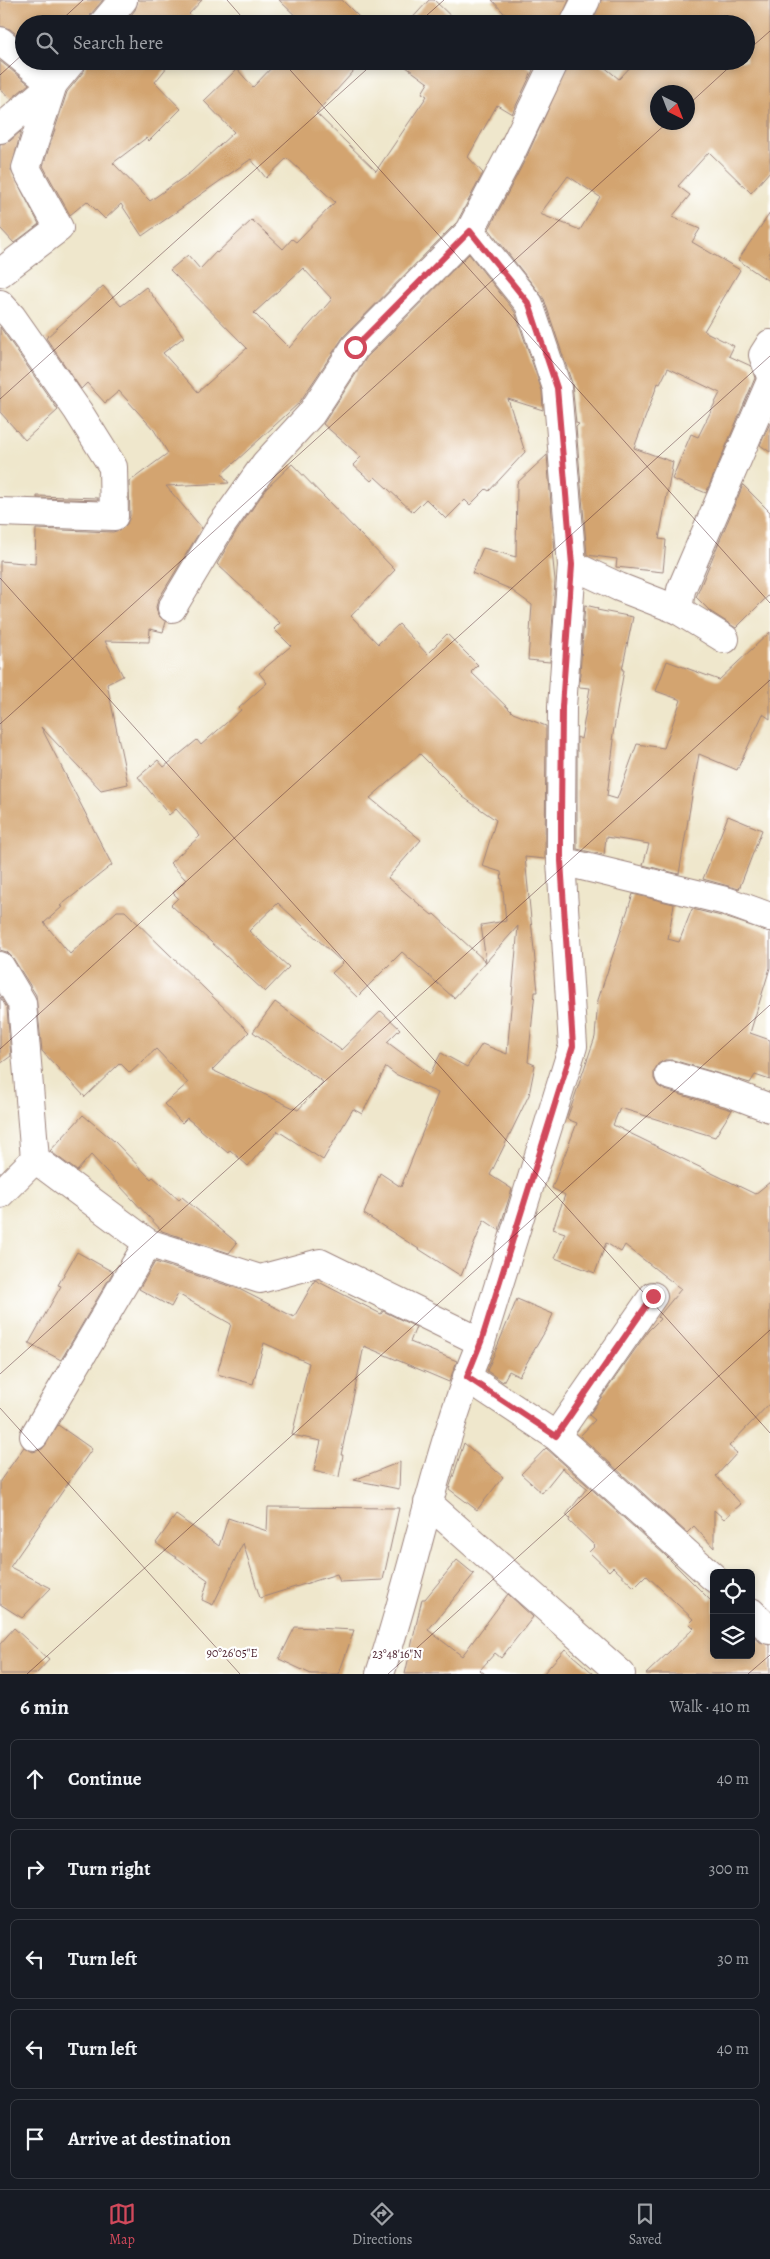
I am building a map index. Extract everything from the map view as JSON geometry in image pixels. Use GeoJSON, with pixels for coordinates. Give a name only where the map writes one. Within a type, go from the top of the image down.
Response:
{"type":"FeatureCollection","features":[{"type":"Feature","properties":{"kind":"street"},"geometry":{"type":"LineString","coordinates":[[110,15],[123,0]]}},
{"type":"Feature","properties":{"kind":"street"},"geometry":{"type":"LineString","coordinates":[[578,15],[586,0]]}},
{"type":"Feature","properties":{"kind":"street"},"geometry":{"type":"LineString","coordinates":[[0,41],[15,54]]}},
{"type":"Feature","properties":{"kind":"street"},"geometry":{"type":"LineString","coordinates":[[35,70],[53,84]]}},
{"type":"Feature","properties":{"kind":"street"},"geometry":{"type":"LineString","coordinates":[[0,129],[53,84],[65,70]]}},
{"type":"Feature","properties":{"kind":"street"},"geometry":{"type":"LineString","coordinates":[[172,608],[226,519],[266,464],[311,414],[355,347],[470,231],[550,70]]}},
{"type":"Feature","properties":{"kind":"street"},"geometry":{"type":"LineString","coordinates":[[0,273],[59,228],[26,168],[53,84]]}},
{"type":"Feature","properties":{"kind":"street"},"geometry":{"type":"LineString","coordinates":[[381,1674],[428,1503],[467,1377],[481,1342],[573,1046],[561,861],[562,707],[572,565],[557,388],[529,304],[470,231]]}},
{"type":"Feature","properties":{"kind":"street"},"geometry":{"type":"LineString","coordinates":[[0,304],[12,316],[73,404],[113,467],[114,516],[0,512]]}},
{"type":"Feature","properties":{"kind":"street"},"geometry":{"type":"LineString","coordinates":[[770,344],[763,356],[770,374]]}},
{"type":"Feature","properties":{"kind":"street"},"geometry":{"type":"LineString","coordinates":[[678,610],[681,590],[770,383]]}},
{"type":"Feature","properties":{"kind":"street"},"geometry":{"type":"LineString","coordinates":[[572,565],[619,587],[678,610],[725,639]]}},
{"type":"Feature","properties":{"kind":"street"},"geometry":{"type":"LineString","coordinates":[[561,861],[726,901],[770,917]]}},
{"type":"Feature","properties":{"kind":"street"},"geometry":{"type":"LineString","coordinates":[[0,966],[22,1003],[35,1159],[148,1244],[260,1280],[320,1263],[481,1342]]}},
{"type":"Feature","properties":{"kind":"street"},"geometry":{"type":"LineString","coordinates":[[669,1075],[728,1092],[770,1108]]}},
{"type":"Feature","properties":{"kind":"street"},"geometry":{"type":"LineString","coordinates":[[0,1194],[35,1159]]}},
{"type":"Feature","properties":{"kind":"street"},"geometry":{"type":"LineString","coordinates":[[34,1436],[148,1244]]}},
{"type":"Feature","properties":{"kind":"street"},"geometry":{"type":"LineString","coordinates":[[556,1436],[653,1296]]}},
{"type":"Feature","properties":{"kind":"street"},"geometry":{"type":"LineString","coordinates":[[467,1377],[556,1436],[710,1574]]}},
{"type":"Feature","properties":{"kind":"street"},"geometry":{"type":"LineString","coordinates":[[428,1503],[621,1674]]}},
{"type":"Feature","properties":{"kind":"street"},"geometry":{"type":"LineString","coordinates":[[753,1614],[770,1630]]}},
{"type":"Feature","properties":{"kind":"building"},"geometry":{"type":"Polygon","coordinates":[[[0,0],[103,0],[91,15],[15,15],[15,33],[0,26],[0,0]]]}},
{"type":"Feature","properties":{"kind":"building"},"geometry":{"type":"Polygon","coordinates":[[[138,0],[202,0],[190,15],[131,15],[138,0]]]}},
{"type":"Feature","properties":{"kind":"building"},"geometry":{"type":"Polygon","coordinates":[[[279,0],[342,0],[357,15],[295,15],[279,0]]]}},
{"type":"Feature","properties":{"kind":"building"},"geometry":{"type":"Polygon","coordinates":[[[429,0],[434,0],[450,15],[415,15],[429,0]]]}},
{"type":"Feature","properties":{"kind":"building"},"geometry":{"type":"Polygon","coordinates":[[[492,0],[569,0],[563,15],[506,15],[492,0]]]}},
{"type":"Feature","properties":{"kind":"building"},"geometry":{"type":"Polygon","coordinates":[[[601,0],[770,0],[770,171],[751,193],[709,152],[678,186],[690,195],[672,217],[700,229],[692,242],[740,270],[704,331],[734,346],[729,356],[751,366],[755,378],[706,493],[672,479],[691,434],[698,437],[720,393],[668,368],[660,384],[658,383],[634,448],[673,462],[659,539],[666,540],[663,572],[616,567],[617,559],[587,555],[576,427],[579,424],[576,423],[572,383],[544,299],[489,229],[526,158],[566,70],[608,70],[619,79],[628,70],[755,70],[755,15],[595,15],[601,0]],[[568,176],[540,214],[580,230],[600,197],[568,176]]]}},
{"type":"Feature","properties":{"kind":"building"},"geometry":{"type":"Polygon","coordinates":[[[0,61],[29,84],[11,99],[0,89],[0,61]]]}},
{"type":"Feature","properties":{"kind":"building"},"geometry":{"type":"Polygon","coordinates":[[[84,70],[165,70],[155,82],[181,109],[149,141],[146,138],[113,163],[150,201],[191,172],[234,132],[204,101],[236,70],[253,87],[269,70],[355,70],[316,113],[376,171],[427,96],[422,93],[428,83],[410,70],[533,70],[512,114],[497,105],[468,157],[483,173],[457,222],[344,336],[299,403],[222,474],[229,483],[166,486],[202,528],[158,600],[156,607],[158,615],[166,622],[163,632],[150,629],[149,642],[105,641],[123,676],[107,684],[128,784],[101,790],[41,727],[112,865],[60,906],[62,907],[44,923],[70,954],[117,911],[125,911],[249,1032],[212,1070],[298,1110],[323,1082],[253,1032],[275,1002],[341,1050],[381,1011],[400,1029],[387,1042],[430,1074],[441,1053],[467,1067],[482,1044],[507,1054],[518,926],[486,962],[454,998],[402,952],[357,997],[332,973],[343,963],[278,903],[249,931],[289,967],[265,992],[171,905],[178,898],[173,893],[186,880],[170,863],[200,836],[176,809],[169,815],[138,777],[158,760],[164,767],[197,740],[201,745],[241,710],[239,708],[267,683],[259,673],[291,646],[274,629],[280,623],[217,564],[234,535],[266,489],[292,464],[395,570],[351,616],[378,644],[399,624],[427,654],[447,634],[478,665],[471,672],[513,713],[546,726],[545,859],[525,857],[538,992],[535,992],[528,1062],[535,1065],[529,1095],[490,1175],[512,1189],[499,1230],[484,1220],[461,1276],[364,1214],[380,1173],[401,1187],[438,1093],[395,1074],[386,1067],[362,1114],[353,1109],[323,1160],[278,1131],[248,1166],[230,1150],[228,1153],[187,1118],[182,1123],[164,1104],[188,1083],[156,1049],[130,1073],[120,1063],[85,1097],[42,1051],[36,995],[13,958],[7,952],[0,950],[0,561],[35,564],[36,529],[113,532],[122,529],[127,524],[130,516],[129,482],[168,453],[154,430],[119,391],[105,403],[87,383],[81,389],[46,338],[103,286],[121,306],[146,287],[184,337],[163,353],[198,392],[247,348],[170,270],[188,255],[200,269],[252,220],[283,249],[292,239],[296,242],[335,202],[287,158],[266,178],[251,159],[142,236],[121,204],[105,219],[87,201],[70,215],[43,166],[67,92],[84,70]],[[303,268],[254,313],[289,348],[332,299],[303,268]],[[420,754],[370,798],[421,840],[388,878],[432,915],[434,914],[486,962],[481,925],[506,921],[501,872],[482,866],[496,820],[463,797],[420,754]]]}},
{"type":"Feature","properties":{"kind":"building"},"geometry":{"type":"Polygon","coordinates":[[[21,131],[11,170],[39,224],[14,243],[0,228],[0,144],[10,141],[21,131]]]}},
{"type":"Feature","properties":{"kind":"building"},"geometry":{"type":"Polygon","coordinates":[[[770,213],[770,282],[738,260],[770,213]]]}},
{"type":"Feature","properties":{"kind":"building"},"geometry":{"type":"Polygon","coordinates":[[[469,254],[515,312],[542,391],[543,410],[508,399],[525,452],[489,491],[486,489],[470,505],[465,500],[446,519],[426,499],[413,512],[375,477],[371,481],[353,465],[361,457],[323,424],[367,357],[469,254]]]}},
{"type":"Feature","properties":{"kind":"building"},"geometry":{"type":"Polygon","coordinates":[[[0,327],[58,410],[25,440],[0,412],[0,327]]]}},
{"type":"Feature","properties":{"kind":"building"},"geometry":{"type":"Polygon","coordinates":[[[770,423],[770,452],[760,445],[770,423]]]}},
{"type":"Feature","properties":{"kind":"building"},"geometry":{"type":"Polygon","coordinates":[[[547,455],[555,552],[552,551],[555,580],[550,662],[528,660],[532,605],[510,589],[472,573],[483,548],[516,557],[517,483],[547,455]]]}},
{"type":"Feature","properties":{"kind":"building"},"geometry":{"type":"Polygon","coordinates":[[[743,485],[770,512],[770,594],[736,628],[711,612],[696,597],[743,485]]]}},
{"type":"Feature","properties":{"kind":"building"},"geometry":{"type":"Polygon","coordinates":[[[37,496],[98,498],[98,500],[37,498],[37,496]]]}},
{"type":"Feature","properties":{"kind":"building"},"geometry":{"type":"Polygon","coordinates":[[[585,605],[598,608],[597,610],[633,617],[622,670],[624,670],[612,740],[614,740],[607,796],[617,799],[637,744],[664,748],[681,700],[656,691],[667,661],[719,680],[770,632],[770,719],[763,714],[737,770],[699,754],[679,874],[643,865],[649,844],[606,837],[604,855],[577,849],[577,737],[581,739],[590,688],[579,687],[585,605]]]}},
{"type":"Feature","properties":{"kind":"building"},"geometry":{"type":"Polygon","coordinates":[[[728,816],[762,830],[739,889],[703,879],[728,816]]]}},
{"type":"Feature","properties":{"kind":"building"},"geometry":{"type":"Polygon","coordinates":[[[633,894],[674,904],[668,939],[679,942],[692,909],[770,932],[770,968],[750,1033],[770,1040],[770,1080],[755,1075],[750,1083],[673,1060],[665,1060],[658,1064],[654,1071],[654,1079],[658,1086],[665,1090],[732,1110],[715,1137],[620,1108],[613,1125],[755,1194],[770,1182],[770,1403],[729,1446],[737,1453],[716,1476],[741,1504],[724,1519],[714,1510],[714,1548],[694,1526],[687,1533],[580,1436],[595,1420],[589,1415],[648,1331],[660,1319],[658,1317],[681,1289],[625,1245],[621,1252],[606,1243],[595,1273],[555,1258],[565,1233],[553,1229],[565,1195],[552,1188],[577,1123],[567,1119],[595,1037],[598,1000],[633,894]]]}},
{"type":"Feature","properties":{"kind":"building"},"geometry":{"type":"Polygon","coordinates":[[[0,997],[7,1008],[11,1056],[0,1064],[0,997]]]}},
{"type":"Feature","properties":{"kind":"building"},"geometry":{"type":"Polygon","coordinates":[[[83,1115],[114,1141],[151,1179],[153,1177],[179,1200],[182,1197],[237,1243],[229,1253],[162,1231],[91,1155],[77,1171],[50,1151],[83,1115]]]}},
{"type":"Feature","properties":{"kind":"building"},"geometry":{"type":"Polygon","coordinates":[[[77,1252],[113,1272],[61,1360],[29,1343],[61,1286],[58,1285],[77,1252]]]}},
{"type":"Feature","properties":{"kind":"building"},"geometry":{"type":"Polygon","coordinates":[[[155,1262],[239,1289],[294,1317],[315,1280],[381,1314],[383,1311],[416,1327],[410,1342],[457,1361],[449,1382],[364,1346],[341,1455],[343,1455],[339,1477],[314,1471],[321,1441],[292,1435],[309,1363],[264,1343],[253,1384],[217,1374],[231,1324],[178,1294],[171,1307],[139,1289],[155,1262]]]}},
{"type":"Feature","properties":{"kind":"building"},"geometry":{"type":"Polygon","coordinates":[[[517,1299],[553,1314],[519,1376],[509,1371],[503,1382],[487,1371],[517,1299]]]}},
{"type":"Feature","properties":{"kind":"building"},"geometry":{"type":"Polygon","coordinates":[[[58,1425],[92,1449],[10,1567],[51,1588],[22,1618],[0,1604],[0,1481],[24,1447],[33,1452],[42,1449],[58,1425]]]}},
{"type":"Feature","properties":{"kind":"building"},"geometry":{"type":"Polygon","coordinates":[[[464,1443],[503,1477],[477,1510],[449,1489],[464,1443]]]}},
{"type":"Feature","properties":{"kind":"building"},"geometry":{"type":"Polygon","coordinates":[[[546,1448],[665,1555],[710,1600],[710,1659],[755,1659],[755,1638],[760,1642],[770,1645],[770,1674],[646,1674],[694,1628],[689,1623],[693,1619],[646,1575],[634,1587],[613,1567],[609,1571],[589,1552],[595,1546],[569,1521],[570,1519],[566,1515],[587,1488],[562,1468],[542,1493],[521,1474],[546,1448]]]}},
{"type":"Feature","properties":{"kind":"building"},"geometry":{"type":"Polygon","coordinates":[[[400,1462],[399,1489],[354,1480],[400,1462]]]}},
{"type":"Feature","properties":{"kind":"building"},"geometry":{"type":"Polygon","coordinates":[[[268,1507],[399,1508],[383,1580],[340,1582],[337,1574],[260,1598],[243,1543],[213,1605],[202,1600],[208,1580],[156,1543],[176,1515],[219,1546],[228,1518],[267,1531],[268,1507]]]}},
{"type":"Feature","properties":{"kind":"building"},"geometry":{"type":"Polygon","coordinates":[[[457,1560],[474,1574],[428,1630],[462,1656],[508,1594],[533,1617],[501,1658],[495,1653],[480,1670],[485,1674],[405,1674],[422,1599],[425,1599],[457,1560]]]}},
{"type":"Feature","properties":{"kind":"building"},"geometry":{"type":"Polygon","coordinates":[[[295,1627],[354,1630],[339,1674],[311,1674],[279,1659],[295,1627]]]}},
{"type":"Feature","properties":{"kind":"building"},"geometry":{"type":"Polygon","coordinates":[[[14,1628],[49,1660],[36,1674],[0,1674],[0,1644],[14,1628]]]}},
{"type":"Feature","properties":{"kind":"building"},"geometry":{"type":"Polygon","coordinates":[[[565,1649],[594,1674],[543,1674],[565,1649]]]}},
{"type":"Feature","properties":{"kind":"route"},"geometry":{"type":"LineString","coordinates":[[355,347],[470,231],[529,304],[557,388],[572,565],[562,707],[561,861],[573,1046],[481,1342],[467,1377],[556,1436],[653,1296]]}}]}
